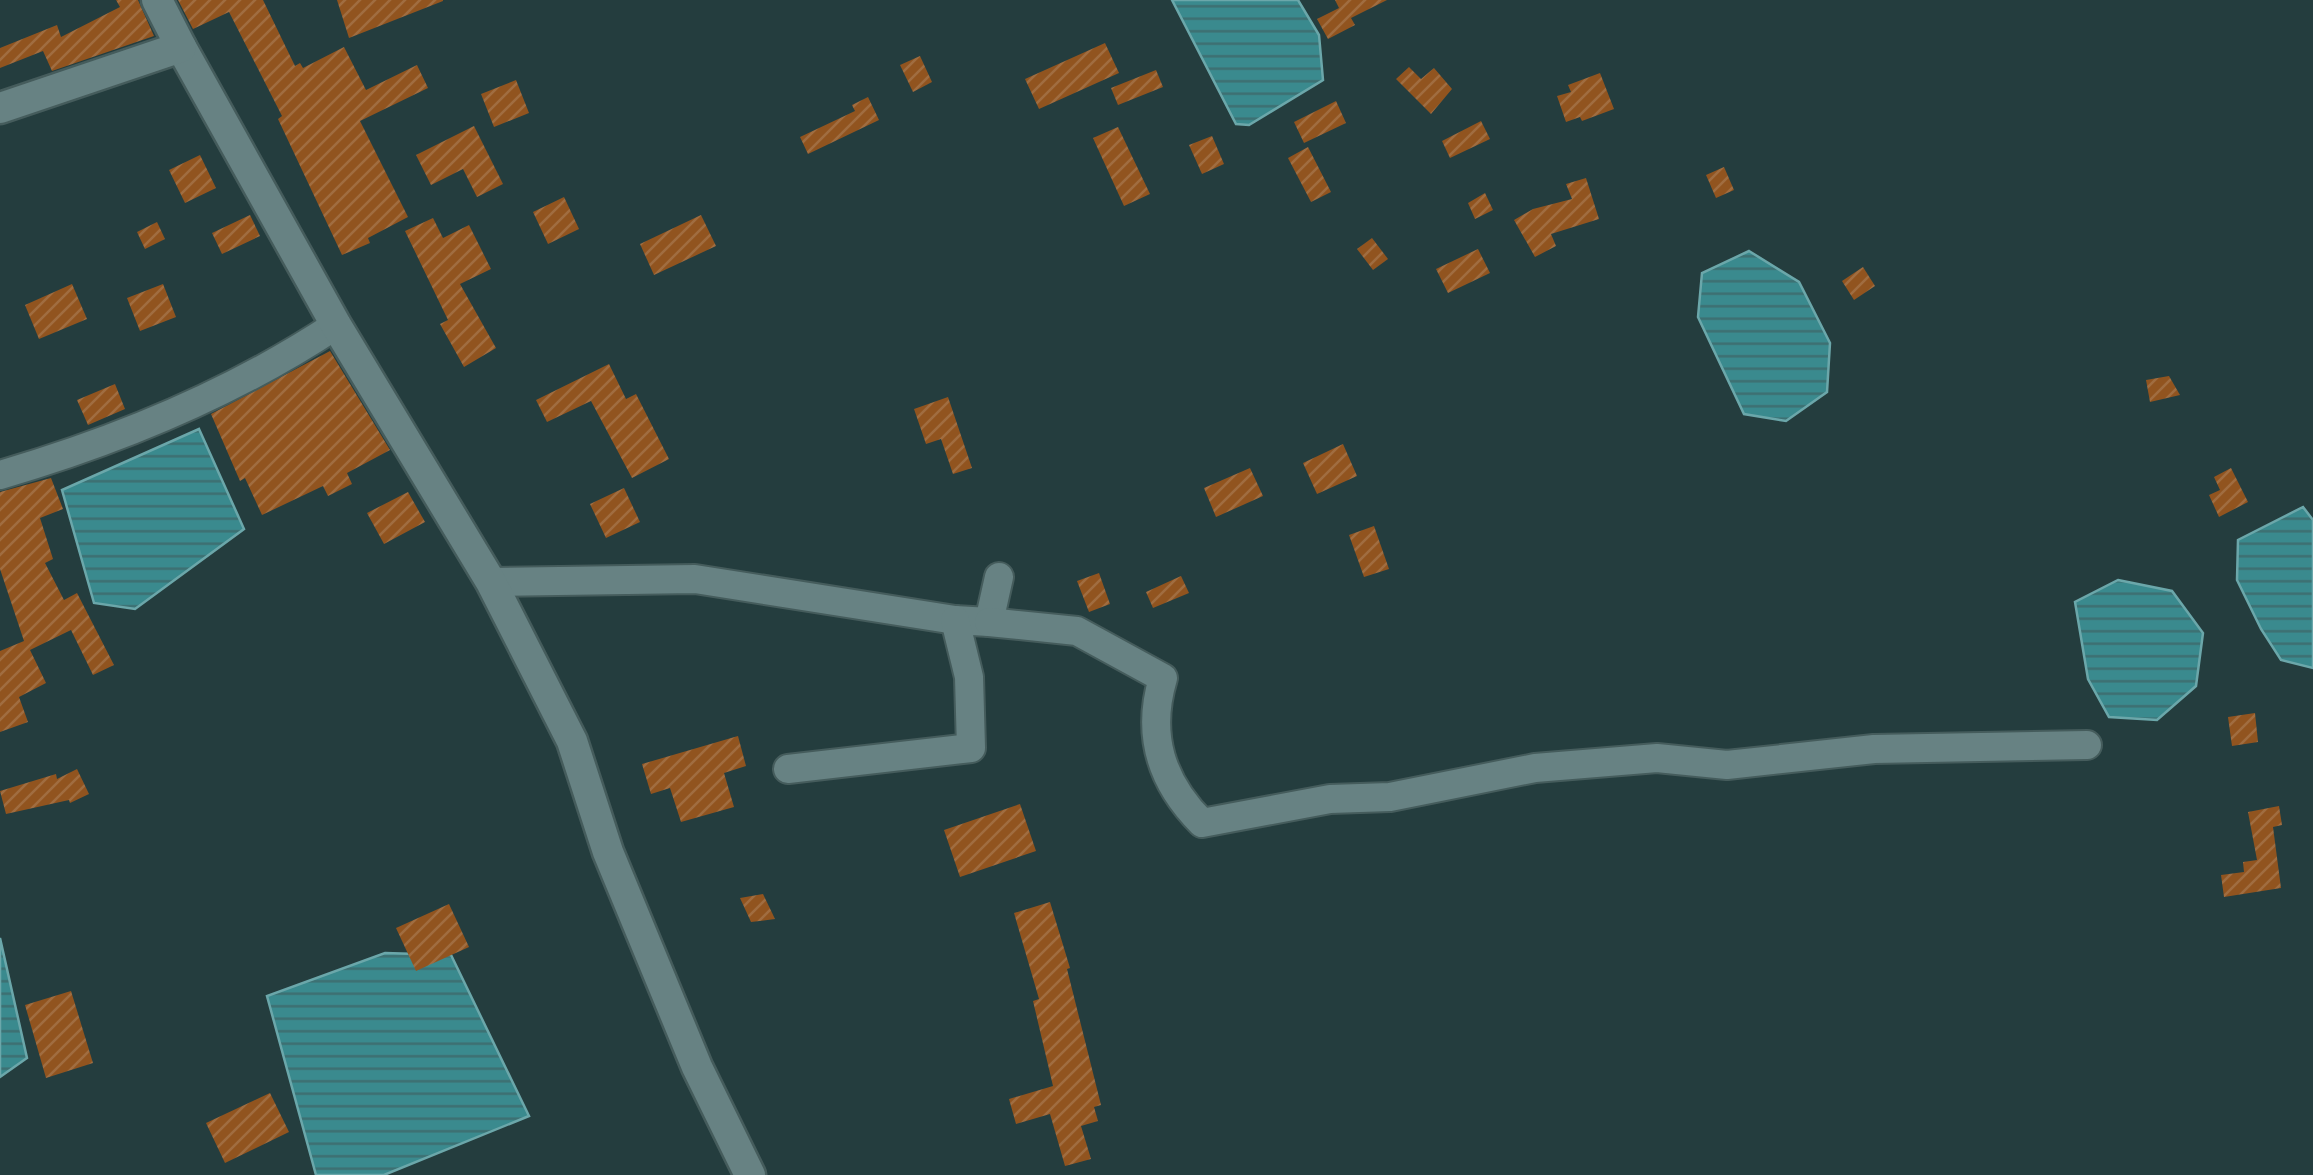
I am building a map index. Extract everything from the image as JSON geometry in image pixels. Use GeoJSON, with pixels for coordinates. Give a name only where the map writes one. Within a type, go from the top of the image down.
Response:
{"type":"FeatureCollection","features":[{"type":"Feature","properties":{"kind":"street"},"geometry":{"type":"LineString","coordinates":[[157,0],[336,325],[490,582],[572,741],[608,852],[697,1067],[750,1175]]}},
{"type":"Feature","properties":{"kind":"street"},"geometry":{"type":"LineString","coordinates":[[0,108],[180,47]]}},
{"type":"Feature","properties":{"kind":"street"},"geometry":{"type":"LineString","coordinates":[[0,475],[108,438],[219,391],[286,358],[336,325]]}},
{"type":"Feature","properties":{"kind":"street"},"geometry":{"type":"LineString","coordinates":[[989,622],[1000,577]]}},
{"type":"Feature","properties":{"kind":"street"},"geometry":{"type":"LineString","coordinates":[[490,582],[696,579],[954,620],[1076,631],[1164,678],[1156,700],[1160,760],[1178,799],[1202,824],[1330,799],[1390,797],[1535,768],[1657,758],[1726,765],[1874,749],[2087,745]]}},
{"type":"Feature","properties":{"kind":"street"},"geometry":{"type":"LineString","coordinates":[[788,768],[970,748],[969,677],[954,620]]}},
{"type":"Feature","properties":{"kind":"water"},"geometry":{"type":"Polygon","coordinates":[[[1172,0],[1298,0],[1319,35],[1323,80],[1249,125],[1236,124],[1172,0]]]}},
{"type":"Feature","properties":{"kind":"water"},"geometry":{"type":"Polygon","coordinates":[[[1749,251],[1799,282],[1830,343],[1827,392],[1786,421],[1744,414],[1698,317],[1702,273],[1749,251]]]}},
{"type":"Feature","properties":{"kind":"water"},"geometry":{"type":"Polygon","coordinates":[[[199,429],[244,529],[135,609],[94,603],[62,490],[199,429]]]}},
{"type":"Feature","properties":{"kind":"water"},"geometry":{"type":"Polygon","coordinates":[[[2303,507],[2313,520],[2313,668],[2281,660],[2237,580],[2238,540],[2303,507]]]}},
{"type":"Feature","properties":{"kind":"water"},"geometry":{"type":"Polygon","coordinates":[[[2118,580],[2172,591],[2203,633],[2196,686],[2157,720],[2109,717],[2088,679],[2075,602],[2118,580]]]}},
{"type":"Feature","properties":{"kind":"water"},"geometry":{"type":"Polygon","coordinates":[[[0,938],[27,1058],[0,1077],[0,938]]]}},
{"type":"Feature","properties":{"kind":"water"},"geometry":{"type":"Polygon","coordinates":[[[385,953],[451,955],[529,1116],[384,1175],[316,1175],[267,996],[385,953]]]}},
{"type":"Feature","properties":{"kind":"building"},"geometry":{"type":"Polygon","coordinates":[[[116,0],[138,0],[154,36],[52,71],[43,51],[0,68],[0,48],[57,25],[61,37],[120,7],[116,0]]]}},
{"type":"Feature","properties":{"kind":"building"},"geometry":{"type":"Polygon","coordinates":[[[178,0],[263,0],[295,66],[300,63],[303,68],[344,47],[366,90],[417,65],[428,88],[360,121],[408,217],[368,238],[370,243],[342,255],[278,119],[282,116],[229,12],[193,29],[178,0]]]}},
{"type":"Feature","properties":{"kind":"building"},"geometry":{"type":"Polygon","coordinates":[[[337,0],[443,0],[443,1],[349,38],[337,0]]]}},
{"type":"Feature","properties":{"kind":"building"},"geometry":{"type":"Polygon","coordinates":[[[1335,0],[1387,0],[1351,18],[1355,25],[1328,39],[1317,19],[1339,8],[1335,0]]]}},
{"type":"Feature","properties":{"kind":"building"},"geometry":{"type":"Polygon","coordinates":[[[1105,43],[1119,73],[1039,109],[1025,79],[1105,43]]]}},
{"type":"Feature","properties":{"kind":"building"},"geometry":{"type":"Polygon","coordinates":[[[920,56],[932,82],[913,92],[900,65],[920,56]]]}},
{"type":"Feature","properties":{"kind":"building"},"geometry":{"type":"Polygon","coordinates":[[[1409,67],[1421,79],[1434,68],[1452,89],[1431,114],[1396,79],[1409,67]]]}},
{"type":"Feature","properties":{"kind":"building"},"geometry":{"type":"Polygon","coordinates":[[[1156,70],[1163,87],[1118,105],[1111,88],[1156,70]]]}},
{"type":"Feature","properties":{"kind":"building"},"geometry":{"type":"Polygon","coordinates":[[[1600,73],[1614,109],[1582,121],[1580,117],[1566,122],[1557,96],[1571,92],[1568,85],[1600,73]]]}},
{"type":"Feature","properties":{"kind":"building"},"geometry":{"type":"Polygon","coordinates":[[[516,80],[529,113],[494,127],[481,94],[516,80]]]}},
{"type":"Feature","properties":{"kind":"building"},"geometry":{"type":"Polygon","coordinates":[[[868,97],[879,120],[808,154],[800,137],[855,111],[852,105],[868,97]]]}},
{"type":"Feature","properties":{"kind":"building"},"geometry":{"type":"Polygon","coordinates":[[[1336,101],[1346,123],[1304,143],[1294,122],[1336,101]]]}},
{"type":"Feature","properties":{"kind":"building"},"geometry":{"type":"Polygon","coordinates":[[[1481,121],[1490,139],[1450,158],[1442,141],[1481,121]]]}},
{"type":"Feature","properties":{"kind":"building"},"geometry":{"type":"Polygon","coordinates":[[[474,126],[503,184],[477,197],[463,169],[431,185],[416,155],[474,126]]]}},
{"type":"Feature","properties":{"kind":"building"},"geometry":{"type":"Polygon","coordinates":[[[1118,127],[1150,194],[1124,206],[1093,138],[1118,127]]]}},
{"type":"Feature","properties":{"kind":"building"},"geometry":{"type":"Polygon","coordinates":[[[1212,136],[1224,164],[1202,174],[1189,145],[1212,136]]]}},
{"type":"Feature","properties":{"kind":"building"},"geometry":{"type":"Polygon","coordinates":[[[1308,147],[1331,192],[1311,202],[1288,158],[1308,147]]]}},
{"type":"Feature","properties":{"kind":"building"},"geometry":{"type":"Polygon","coordinates":[[[200,155],[216,188],[185,203],[169,170],[200,155]]]}},
{"type":"Feature","properties":{"kind":"building"},"geometry":{"type":"Polygon","coordinates":[[[1724,167],[1734,190],[1716,198],[1706,175],[1724,167]]]}},
{"type":"Feature","properties":{"kind":"building"},"geometry":{"type":"Polygon","coordinates":[[[1586,178],[1599,219],[1551,234],[1556,246],[1535,257],[1514,220],[1533,209],[1572,199],[1566,184],[1586,178]]]}},
{"type":"Feature","properties":{"kind":"building"},"geometry":{"type":"Polygon","coordinates":[[[1485,193],[1493,210],[1475,219],[1468,203],[1485,193]]]}},
{"type":"Feature","properties":{"kind":"building"},"geometry":{"type":"Polygon","coordinates":[[[564,197],[579,229],[548,244],[533,212],[564,197]]]}},
{"type":"Feature","properties":{"kind":"building"},"geometry":{"type":"Polygon","coordinates":[[[250,215],[260,236],[222,254],[212,233],[250,215]]]}},
{"type":"Feature","properties":{"kind":"building"},"geometry":{"type":"Polygon","coordinates":[[[701,215],[716,246],[654,275],[640,244],[701,215]]]}},
{"type":"Feature","properties":{"kind":"building"},"geometry":{"type":"Polygon","coordinates":[[[433,218],[443,238],[469,225],[491,269],[460,284],[496,348],[464,367],[440,324],[448,320],[405,231],[433,218]]]}},
{"type":"Feature","properties":{"kind":"building"},"geometry":{"type":"Polygon","coordinates":[[[157,222],[165,239],[145,249],[137,232],[157,222]]]}},
{"type":"Feature","properties":{"kind":"building"},"geometry":{"type":"Polygon","coordinates":[[[1372,238],[1388,259],[1373,270],[1357,249],[1372,238]]]}},
{"type":"Feature","properties":{"kind":"building"},"geometry":{"type":"Polygon","coordinates":[[[1478,249],[1490,273],[1448,293],[1436,269],[1478,249]]]}},
{"type":"Feature","properties":{"kind":"building"},"geometry":{"type":"Polygon","coordinates":[[[1863,267],[1875,286],[1854,300],[1842,281],[1863,267]]]}},
{"type":"Feature","properties":{"kind":"building"},"geometry":{"type":"Polygon","coordinates":[[[72,284],[87,319],[39,339],[25,305],[72,284]]]}},
{"type":"Feature","properties":{"kind":"building"},"geometry":{"type":"Polygon","coordinates":[[[163,284],[176,317],[140,331],[127,298],[163,284]]]}},
{"type":"Feature","properties":{"kind":"building"},"geometry":{"type":"Polygon","coordinates":[[[330,351],[390,450],[347,473],[352,484],[328,496],[323,486],[262,515],[245,478],[240,481],[211,414],[330,351]]]}},
{"type":"Feature","properties":{"kind":"building"},"geometry":{"type":"Polygon","coordinates":[[[609,364],[626,399],[636,394],[669,459],[632,478],[591,401],[547,422],[536,400],[609,364]]]}},
{"type":"Feature","properties":{"kind":"building"},"geometry":{"type":"Polygon","coordinates":[[[2169,376],[2180,395],[2150,402],[2146,380],[2169,376]]]}},
{"type":"Feature","properties":{"kind":"building"},"geometry":{"type":"Polygon","coordinates":[[[115,384],[125,409],[88,425],[77,400],[115,384]]]}},
{"type":"Feature","properties":{"kind":"building"},"geometry":{"type":"Polygon","coordinates":[[[948,397],[972,468],[953,474],[941,439],[926,444],[914,409],[948,397]]]}},
{"type":"Feature","properties":{"kind":"building"},"geometry":{"type":"Polygon","coordinates":[[[1343,444],[1357,476],[1317,494],[1303,463],[1343,444]]]}},
{"type":"Feature","properties":{"kind":"building"},"geometry":{"type":"Polygon","coordinates":[[[1250,468],[1263,496],[1216,517],[1204,488],[1250,468]]]}},
{"type":"Feature","properties":{"kind":"building"},"geometry":{"type":"Polygon","coordinates":[[[2231,468],[2248,502],[2219,517],[2209,495],[2220,490],[2214,477],[2231,468]]]}},
{"type":"Feature","properties":{"kind":"building"},"geometry":{"type":"Polygon","coordinates":[[[51,478],[63,509],[40,518],[53,559],[45,563],[64,600],[77,593],[114,665],[93,675],[71,630],[30,650],[46,683],[19,697],[28,722],[0,732],[0,651],[24,641],[0,569],[0,492],[51,478]]]}},
{"type":"Feature","properties":{"kind":"building"},"geometry":{"type":"Polygon","coordinates":[[[624,488],[640,522],[606,538],[590,504],[624,488]]]}},
{"type":"Feature","properties":{"kind":"building"},"geometry":{"type":"Polygon","coordinates":[[[408,492],[425,522],[384,544],[367,513],[408,492]]]}},
{"type":"Feature","properties":{"kind":"building"},"geometry":{"type":"Polygon","coordinates":[[[1374,526],[1389,569],[1364,577],[1349,535],[1374,526]]]}},
{"type":"Feature","properties":{"kind":"building"},"geometry":{"type":"Polygon","coordinates":[[[1099,573],[1110,604],[1089,612],[1077,581],[1099,573]]]}},
{"type":"Feature","properties":{"kind":"building"},"geometry":{"type":"Polygon","coordinates":[[[1181,576],[1189,593],[1153,608],[1146,592],[1181,576]]]}},
{"type":"Feature","properties":{"kind":"building"},"geometry":{"type":"Polygon","coordinates":[[[2255,713],[2258,742],[2232,746],[2228,717],[2255,713]]]}},
{"type":"Feature","properties":{"kind":"building"},"geometry":{"type":"Polygon","coordinates":[[[738,736],[746,766],[724,773],[734,807],[681,822],[670,788],[651,794],[642,764],[738,736]]]}},
{"type":"Feature","properties":{"kind":"building"},"geometry":{"type":"Polygon","coordinates":[[[77,769],[89,794],[70,803],[69,800],[6,814],[0,791],[56,774],[57,779],[77,769]]]}},
{"type":"Feature","properties":{"kind":"building"},"geometry":{"type":"Polygon","coordinates":[[[1020,804],[1036,851],[960,877],[944,830],[1020,804]]]}},
{"type":"Feature","properties":{"kind":"building"},"geometry":{"type":"Polygon","coordinates":[[[2279,806],[2282,825],[2273,827],[2281,888],[2224,897],[2221,875],[2244,872],[2243,862],[2257,860],[2248,812],[2279,806]]]}},
{"type":"Feature","properties":{"kind":"building"},"geometry":{"type":"Polygon","coordinates":[[[763,894],[775,919],[751,922],[740,898],[763,894]]]}},
{"type":"Feature","properties":{"kind":"building"},"geometry":{"type":"Polygon","coordinates":[[[1050,902],[1070,968],[1067,969],[1101,1105],[1094,1107],[1098,1121],[1081,1126],[1091,1159],[1065,1166],[1050,1114],[1016,1124],[1009,1099],[1053,1086],[1033,1001],[1039,999],[1014,913],[1050,902]]]}},
{"type":"Feature","properties":{"kind":"building"},"geometry":{"type":"Polygon","coordinates":[[[449,904],[469,947],[416,971],[396,928],[449,904]]]}},
{"type":"Feature","properties":{"kind":"building"},"geometry":{"type":"Polygon","coordinates":[[[71,991],[93,1063],[46,1078],[25,1005],[71,991]]]}},
{"type":"Feature","properties":{"kind":"building"},"geometry":{"type":"Polygon","coordinates":[[[270,1093],[289,1132],[225,1163],[206,1123],[270,1093]]]}}]}
